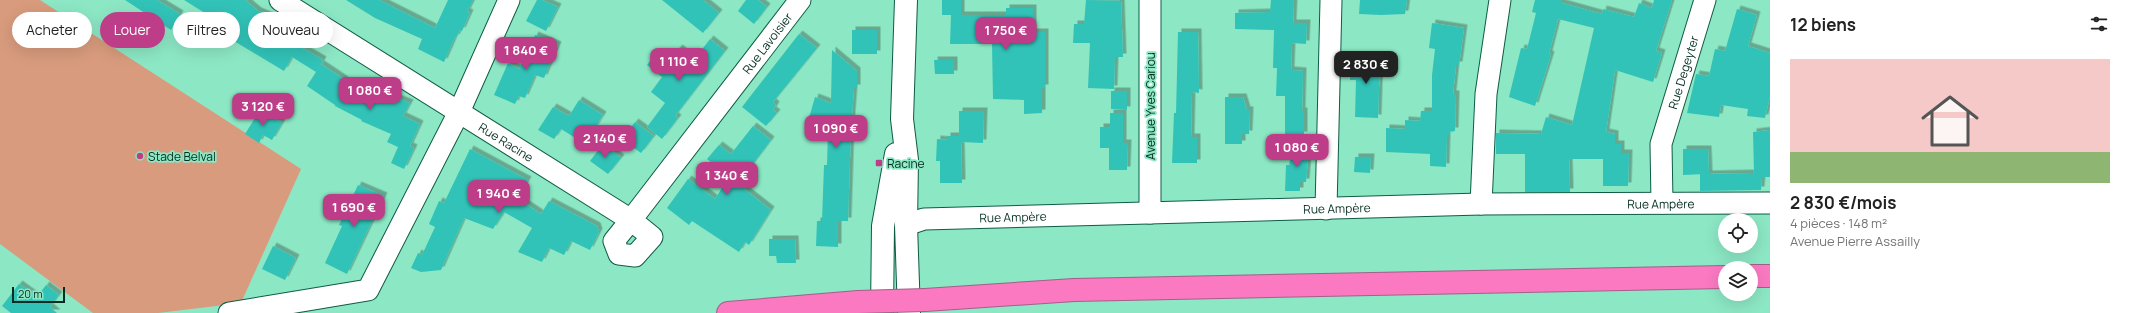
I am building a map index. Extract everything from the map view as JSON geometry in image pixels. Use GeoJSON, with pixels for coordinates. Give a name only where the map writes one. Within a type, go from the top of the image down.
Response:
{"type":"FeatureCollection","features":[{"type":"Feature","properties":{"kind":"highway"},"geometry":{"type":"LineString","coordinates":[[728,313],[858,302],[917,306],[1074,290],[1718,276]]}},
{"type":"Feature","properties":{"kind":"highway"},"geometry":{"type":"LineString","coordinates":[[1758,276],[1770,276]]}},
{"type":"Feature","properties":{"kind":"street","name":"Rue Racine"},"geometry":{"type":"LineString","coordinates":[[280,0],[631,220],[652,238]]}},
{"type":"Feature","properties":{"kind":"street"},"geometry":{"type":"LineString","coordinates":[[235,312],[368,290],[459,112],[509,0]]}},
{"type":"Feature","properties":{"kind":"street","name":"Rue Lavoisier"},"geometry":{"type":"LineString","coordinates":[[652,238],[635,256],[619,254],[614,241],[800,0]]}},
{"type":"Feature","properties":{"kind":"street"},"geometry":{"type":"LineString","coordinates":[[882,313],[883,226],[902,119],[906,0]]}},
{"type":"Feature","properties":{"kind":"street","name":"Avenue Yves Cariou"},"geometry":{"type":"LineString","coordinates":[[1150,0],[1150,213]]}},
{"type":"Feature","properties":{"kind":"street"},"geometry":{"type":"LineString","coordinates":[[1326,209],[1331,0]]}},
{"type":"Feature","properties":{"kind":"street"},"geometry":{"type":"LineString","coordinates":[[1481,204],[1486,94],[1500,0]]}},
{"type":"Feature","properties":{"kind":"street","name":"Rue Degeyter"},"geometry":{"type":"LineString","coordinates":[[1662,203],[1661,144],[1705,0]]}},
{"type":"Feature","properties":{"kind":"street"},"geometry":{"type":"LineString","coordinates":[[902,119],[907,160],[906,225],[917,306]]}},
{"type":"Feature","properties":{"kind":"street","name":"Rue Ampère"},"geometry":{"type":"LineString","coordinates":[[906,225],[924,219],[1481,204],[1770,203]]}},
{"type":"Feature","properties":{"kind":"street"},"geometry":{"type":"LineString","coordinates":[[883,226],[906,225]]}},
{"type":"Feature","properties":{"kind":"shaded area","name":"Stade Belval"},"geometry":{"type":"Polygon","coordinates":[[[0,0],[40,0],[59,12],[12,12],[12,48],[92,48],[92,34],[100,39],[100,48],[114,48],[301,169],[241,303],[158,313],[93,313],[0,244],[0,0]]]}},
{"type":"Feature","properties":{"kind":"building"},"geometry":{"type":"Polygon","coordinates":[[[125,0],[157,0],[177,12],[173,12],[173,26],[171,30],[165,26],[165,12],[143,12],[125,0]]]}},
{"type":"Feature","properties":{"kind":"building"},"geometry":{"type":"Polygon","coordinates":[[[184,0],[245,0],[260,12],[248,12],[248,48],[302,48],[323,60],[316,72],[292,57],[284,71],[240,45],[240,12],[203,12],[184,0]]]}},
{"type":"Feature","properties":{"kind":"building"},"geometry":{"type":"Polygon","coordinates":[[[346,0],[379,0],[435,28],[448,0],[473,0],[467,12],[470,13],[462,31],[460,30],[456,38],[455,37],[444,62],[418,49],[422,39],[375,18],[346,0]]]}},
{"type":"Feature","properties":{"kind":"building"},"geometry":{"type":"Polygon","coordinates":[[[537,0],[542,0],[558,7],[546,31],[526,21],[537,0]]]}},
{"type":"Feature","properties":{"kind":"building"},"geometry":{"type":"Polygon","coordinates":[[[662,0],[703,0],[719,13],[703,33],[662,0]]]}},
{"type":"Feature","properties":{"kind":"building"},"geometry":{"type":"Polygon","coordinates":[[[746,0],[758,0],[767,7],[754,24],[738,11],[746,0]]]}},
{"type":"Feature","properties":{"kind":"building"},"geometry":{"type":"Polygon","coordinates":[[[942,0],[961,0],[961,15],[1006,15],[1006,8],[1033,8],[1033,32],[1045,32],[1045,88],[1042,88],[1042,113],[1024,114],[1024,100],[993,99],[992,44],[950,44],[951,15],[942,15],[942,0]]]}},
{"type":"Feature","properties":{"kind":"building"},"geometry":{"type":"Polygon","coordinates":[[[1086,0],[1121,1],[1123,57],[1115,57],[1114,89],[1088,88],[1090,43],[1073,43],[1074,24],[1084,24],[1086,0]]]}},
{"type":"Feature","properties":{"kind":"building"},"geometry":{"type":"Polygon","coordinates":[[[1271,0],[1294,0],[1293,23],[1307,23],[1306,44],[1292,43],[1291,70],[1303,71],[1302,111],[1304,111],[1304,135],[1285,135],[1285,96],[1276,96],[1277,68],[1273,68],[1274,30],[1235,29],[1235,13],[1270,12],[1271,0]]]}},
{"type":"Feature","properties":{"kind":"building"},"geometry":{"type":"Polygon","coordinates":[[[1360,0],[1407,0],[1405,14],[1359,14],[1360,0]]]}},
{"type":"Feature","properties":{"kind":"building"},"geometry":{"type":"Polygon","coordinates":[[[1535,0],[1562,0],[1562,3],[1602,14],[1603,9],[1634,17],[1639,3],[1652,8],[1654,0],[1672,0],[1656,51],[1662,53],[1653,82],[1615,70],[1606,132],[1615,134],[1615,144],[1621,144],[1621,153],[1629,153],[1628,186],[1603,186],[1603,159],[1569,159],[1570,192],[1525,192],[1525,154],[1496,154],[1496,133],[1541,134],[1546,117],[1572,125],[1594,28],[1558,19],[1549,54],[1551,55],[1535,106],[1509,97],[1521,48],[1527,49],[1536,13],[1532,12],[1535,0]]]}},
{"type":"Feature","properties":{"kind":"building"},"geometry":{"type":"Polygon","coordinates":[[[1737,9],[1757,15],[1748,46],[1770,53],[1770,96],[1765,118],[1747,116],[1748,109],[1721,105],[1719,117],[1687,113],[1696,74],[1709,76],[1715,49],[1725,51],[1737,9]]]}},
{"type":"Feature","properties":{"kind":"building"},"geometry":{"type":"Polygon","coordinates":[[[1432,23],[1464,28],[1459,65],[1456,65],[1453,94],[1456,94],[1455,131],[1450,131],[1450,135],[1447,135],[1446,167],[1430,166],[1430,154],[1386,152],[1386,128],[1405,129],[1405,120],[1420,121],[1421,111],[1432,111],[1432,75],[1435,49],[1429,48],[1432,23]]]}},
{"type":"Feature","properties":{"kind":"building"},"geometry":{"type":"Polygon","coordinates":[[[852,30],[877,30],[877,54],[852,54],[852,30]]]}},
{"type":"Feature","properties":{"kind":"building"},"geometry":{"type":"Polygon","coordinates":[[[1178,32],[1198,32],[1199,93],[1192,92],[1191,137],[1197,137],[1197,163],[1172,163],[1174,113],[1176,113],[1178,32]]]}},
{"type":"Feature","properties":{"kind":"building"},"geometry":{"type":"Polygon","coordinates":[[[799,34],[817,48],[773,102],[776,105],[773,110],[777,113],[766,126],[742,107],[799,34]]]}},
{"type":"Feature","properties":{"kind":"building"},"geometry":{"type":"Polygon","coordinates":[[[535,35],[558,45],[544,78],[535,75],[525,98],[519,96],[515,104],[494,95],[508,63],[519,69],[535,35]]]}},
{"type":"Feature","properties":{"kind":"building"},"geometry":{"type":"Polygon","coordinates":[[[710,39],[725,51],[675,116],[678,118],[662,139],[647,127],[665,103],[651,92],[662,77],[647,65],[657,52],[668,61],[679,48],[694,60],[710,39]]]}},
{"type":"Feature","properties":{"kind":"building"},"geometry":{"type":"Polygon","coordinates":[[[832,50],[857,71],[857,88],[854,88],[851,128],[848,221],[838,221],[838,247],[816,246],[817,221],[822,221],[824,165],[827,165],[828,129],[809,118],[815,97],[831,103],[832,50]]]}},
{"type":"Feature","properties":{"kind":"building"},"geometry":{"type":"Polygon","coordinates":[[[1351,56],[1380,57],[1378,118],[1355,117],[1356,80],[1350,80],[1351,56]]]}},
{"type":"Feature","properties":{"kind":"building"},"geometry":{"type":"Polygon","coordinates":[[[934,60],[954,60],[954,74],[935,74],[934,60]]]}},
{"type":"Feature","properties":{"kind":"building"},"geometry":{"type":"Polygon","coordinates":[[[321,64],[345,80],[342,85],[355,91],[372,98],[375,90],[410,103],[403,116],[420,124],[410,146],[414,148],[404,169],[391,163],[398,147],[387,142],[391,134],[361,121],[362,120],[335,106],[307,86],[321,64]]]}},
{"type":"Feature","properties":{"kind":"building"},"geometry":{"type":"Polygon","coordinates":[[[1111,91],[1127,91],[1127,110],[1111,109],[1111,91]]]}},
{"type":"Feature","properties":{"kind":"building"},"geometry":{"type":"Polygon","coordinates":[[[1225,97],[1243,97],[1247,110],[1250,110],[1249,134],[1242,134],[1242,144],[1225,144],[1225,97]]]}},
{"type":"Feature","properties":{"kind":"building"},"geometry":{"type":"Polygon","coordinates":[[[579,100],[603,115],[585,144],[561,129],[554,139],[538,130],[553,107],[569,116],[579,100]]]}},
{"type":"Feature","properties":{"kind":"building"},"geometry":{"type":"Polygon","coordinates":[[[260,110],[282,123],[272,140],[263,135],[259,143],[245,134],[260,110]]]}},
{"type":"Feature","properties":{"kind":"building"},"geometry":{"type":"Polygon","coordinates":[[[959,111],[984,111],[983,143],[961,142],[962,183],[940,183],[940,161],[936,161],[937,139],[947,140],[947,136],[959,136],[959,111]]]}},
{"type":"Feature","properties":{"kind":"building"},"geometry":{"type":"Polygon","coordinates":[[[1110,113],[1123,113],[1123,143],[1128,143],[1127,170],[1109,170],[1109,148],[1100,148],[1100,127],[1110,127],[1110,113]]]}},
{"type":"Feature","properties":{"kind":"building"},"geometry":{"type":"Polygon","coordinates":[[[635,122],[654,136],[641,153],[622,139],[635,122]]]}},
{"type":"Feature","properties":{"kind":"building"},"geometry":{"type":"Polygon","coordinates":[[[753,126],[771,140],[738,184],[771,210],[749,245],[745,242],[739,252],[692,221],[689,225],[667,208],[688,179],[715,199],[729,177],[707,159],[719,145],[731,154],[753,126]]]}},
{"type":"Feature","properties":{"kind":"building"},"geometry":{"type":"Polygon","coordinates":[[[1770,130],[1770,177],[1762,177],[1761,190],[1700,191],[1700,174],[1683,175],[1683,149],[1708,149],[1709,174],[1754,173],[1753,132],[1770,130]]]}},
{"type":"Feature","properties":{"kind":"building"},"geometry":{"type":"Polygon","coordinates":[[[603,144],[621,158],[608,174],[590,161],[603,144]]]}},
{"type":"Feature","properties":{"kind":"building"},"geometry":{"type":"Polygon","coordinates":[[[1291,145],[1309,145],[1306,182],[1300,182],[1300,191],[1285,191],[1286,165],[1290,165],[1291,145]]]}},
{"type":"Feature","properties":{"kind":"building"},"geometry":{"type":"Polygon","coordinates":[[[470,149],[528,180],[517,198],[541,214],[549,201],[597,226],[599,232],[590,250],[571,241],[564,255],[549,248],[542,262],[518,252],[532,228],[504,212],[493,229],[464,218],[441,270],[421,272],[411,268],[418,253],[422,255],[435,227],[429,224],[439,201],[444,203],[470,149]]]}},
{"type":"Feature","properties":{"kind":"building"},"geometry":{"type":"Polygon","coordinates":[[[1355,157],[1371,157],[1370,173],[1354,172],[1355,157]]]}},
{"type":"Feature","properties":{"kind":"building"},"geometry":{"type":"Polygon","coordinates":[[[358,185],[384,196],[347,274],[325,263],[342,226],[339,225],[358,185]]]}},
{"type":"Feature","properties":{"kind":"building"},"geometry":{"type":"Polygon","coordinates":[[[769,239],[795,239],[796,263],[777,263],[776,256],[769,256],[769,239]]]}},
{"type":"Feature","properties":{"kind":"building"},"geometry":{"type":"Polygon","coordinates":[[[273,246],[296,258],[285,280],[262,269],[273,246]]]}},
{"type":"Feature","properties":{"kind":"building"},"geometry":{"type":"Polygon","coordinates":[[[19,284],[37,297],[46,285],[59,295],[50,307],[57,313],[11,313],[2,306],[19,284]]]}},
{"type":"Feature","properties":{"kind":"place","name":"Stade Belval"},"geometry":{"type":"Point","coordinates":[140,156]}},
{"type":"Feature","properties":{"kind":"place","name":"Racine"},"geometry":{"type":"Point","coordinates":[879,163]}}]}
